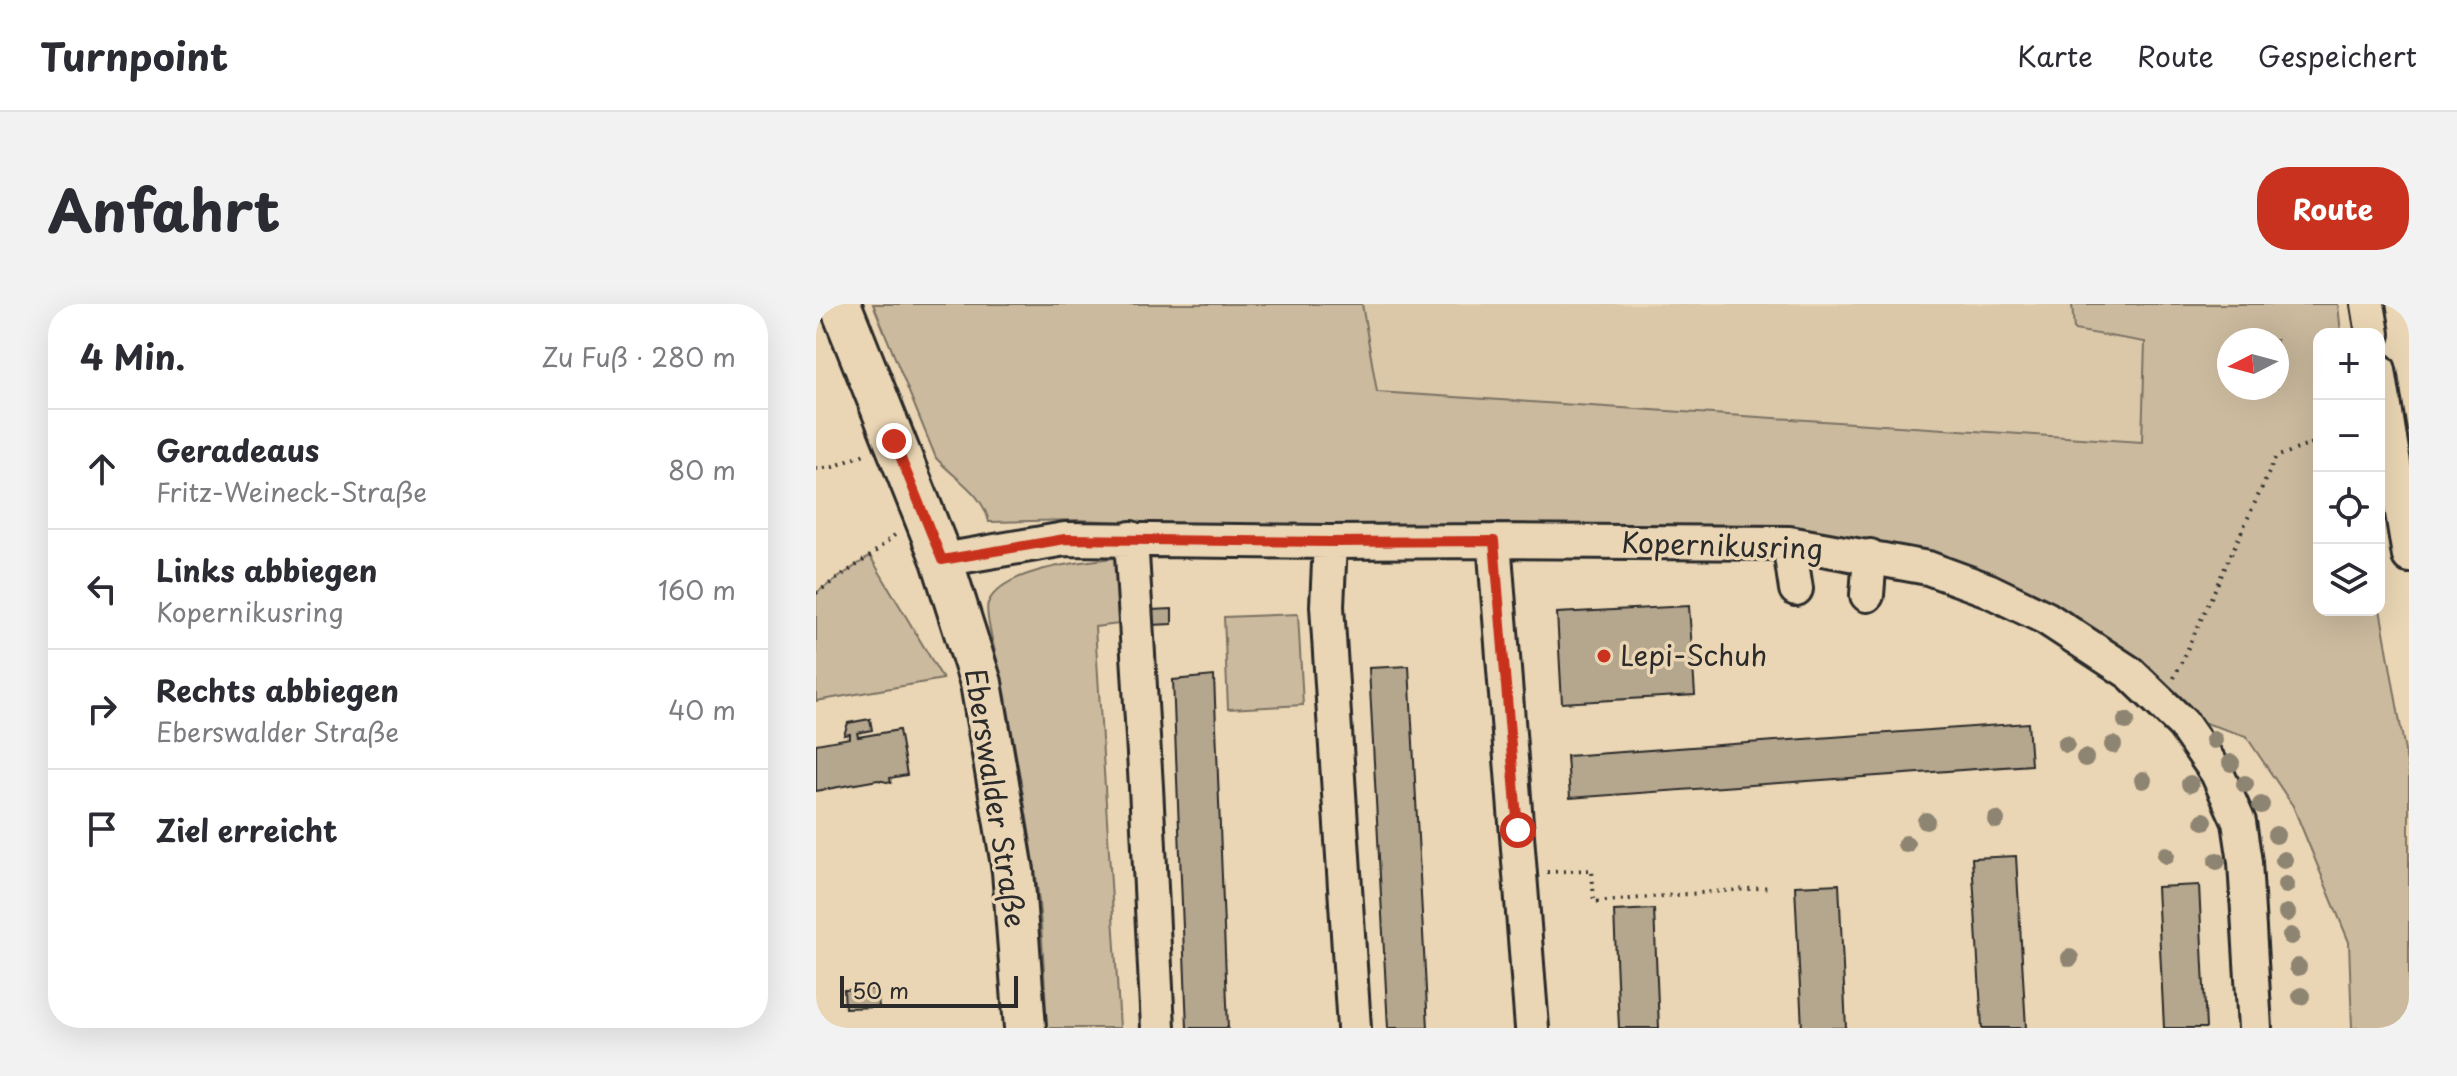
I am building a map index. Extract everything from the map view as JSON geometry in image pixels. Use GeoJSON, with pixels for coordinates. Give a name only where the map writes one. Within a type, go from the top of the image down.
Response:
{"type":"FeatureCollection","features":[{"type":"Feature","properties":{"kind":"main road","name":"Eberswalder Straße"},"geometry":{"type":"LineString","coordinates":[[840,304],[942,560],[985,700],[1013,871],[1025,1028]]}},
{"type":"Feature","properties":{"kind":"street"},"geometry":{"type":"LineString","coordinates":[[2368,304],[2372,328]]}},
{"type":"Feature","properties":{"kind":"street"},"geometry":{"type":"LineString","coordinates":[[2384,400],[2409,556]]}},
{"type":"Feature","properties":{"kind":"street"},"geometry":{"type":"LineString","coordinates":[[1131,538],[1158,1028]]}},
{"type":"Feature","properties":{"kind":"street","name":"Kopernikusring"},"geometry":{"type":"LineString","coordinates":[[942,560],[1065,539],[1789,543],[1928,568],[1988,590],[2046,618],[2130,673],[2183,724],[2217,773],[2239,822],[2245,862],[2255,1028]]}},
{"type":"Feature","properties":{"kind":"street"},"geometry":{"type":"LineString","coordinates":[[1494,541],[1532,1028]]}},
{"type":"Feature","properties":{"kind":"street"},"geometry":{"type":"LineString","coordinates":[[1330,542],[1327,606],[1354,1028]]}},
{"type":"Feature","properties":{"kind":"street"},"geometry":{"type":"LineString","coordinates":[[1789,543],[1796,589]]}},
{"type":"Feature","properties":{"kind":"street"},"geometry":{"type":"LineString","coordinates":[[1867,595],[1870,556]]}},
{"type":"Feature","properties":{"kind":"path"},"geometry":{"type":"LineString","coordinates":[[816,469],[833,467],[894,441]]}},
{"type":"Feature","properties":{"kind":"path"},"geometry":{"type":"LineString","coordinates":[[2161,703],[2276,457],[2313,443]]}},
{"type":"Feature","properties":{"kind":"path"},"geometry":{"type":"LineString","coordinates":[[816,593],[870,556],[923,511]]}},
{"type":"Feature","properties":{"kind":"path"},"geometry":{"type":"LineString","coordinates":[[1521,873],[1592,870],[1594,902],[1771,887]]}},
{"type":"Feature","properties":{"kind":"shaded area"},"geometry":{"type":"Polygon","coordinates":[[[873,304],[1362,304],[1377,392],[2142,442],[2145,342],[2074,330],[2072,304],[2338,304],[2340,328],[2313,328],[2313,616],[2381,616],[2409,774],[2409,1028],[2352,1028],[2349,942],[2293,806],[2246,736],[2196,720],[2073,620],[1711,531],[1505,523],[1230,526],[1078,520],[989,522],[974,494],[936,458],[873,304]]]}},
{"type":"Feature","properties":{"kind":"shaded area"},"geometry":{"type":"Polygon","coordinates":[[[1362,304],[2072,304],[2074,330],[2145,342],[2142,442],[1376,392],[1362,304]]]}},
{"type":"Feature","properties":{"kind":"shaded area"},"geometry":{"type":"Polygon","coordinates":[[[870,556],[943,679],[816,701],[816,593],[870,556]]]}},
{"type":"Feature","properties":{"kind":"shaded area"},"geometry":{"type":"Polygon","coordinates":[[[1121,557],[1128,623],[1095,627],[1120,1028],[1047,1028],[1036,877],[1006,697],[988,620],[988,603],[1010,581],[1028,574],[1068,564],[1121,557]]]}},
{"type":"Feature","properties":{"kind":"shaded area"},"geometry":{"type":"Polygon","coordinates":[[[1298,614],[1303,705],[1228,709],[1224,617],[1298,614]]]}},
{"type":"Feature","properties":{"kind":"building"},"geometry":{"type":"Polygon","coordinates":[[[1689,606],[1695,695],[1562,703],[1557,613],[1689,606]]]}},
{"type":"Feature","properties":{"kind":"building"},"geometry":{"type":"Polygon","coordinates":[[[1172,609],[1172,624],[1152,625],[1151,610],[1172,609]]]}},
{"type":"Feature","properties":{"kind":"building"},"geometry":{"type":"Polygon","coordinates":[[[1409,666],[1428,1028],[1388,1028],[1369,668],[1409,666]]]}},
{"type":"Feature","properties":{"kind":"building"},"geometry":{"type":"Polygon","coordinates":[[[1214,676],[1228,1028],[1187,1028],[1173,680],[1214,676]]]}},
{"type":"Feature","properties":{"kind":"building"},"geometry":{"type":"Polygon","coordinates":[[[870,719],[872,730],[857,733],[858,737],[899,730],[907,775],[890,778],[891,783],[878,780],[816,791],[816,744],[850,738],[850,734],[844,735],[848,723],[870,719]]]}},
{"type":"Feature","properties":{"kind":"building"},"geometry":{"type":"Polygon","coordinates":[[[2028,723],[2031,765],[1570,798],[1567,756],[2028,723]]]}},
{"type":"Feature","properties":{"kind":"building"},"geometry":{"type":"Polygon","coordinates":[[[2016,856],[2026,1028],[1982,1028],[1972,858],[2016,856]]]}},
{"type":"Feature","properties":{"kind":"building"},"geometry":{"type":"Polygon","coordinates":[[[1839,884],[1846,1028],[1802,1028],[1795,886],[1839,884]]]}},
{"type":"Feature","properties":{"kind":"building"},"geometry":{"type":"Polygon","coordinates":[[[2199,885],[2206,1028],[2164,1028],[2157,887],[2199,885]]]}},
{"type":"Feature","properties":{"kind":"building"},"geometry":{"type":"Polygon","coordinates":[[[1654,909],[1659,1028],[1619,1028],[1614,911],[1654,909]]]}},
{"type":"Feature","properties":{"kind":"building"},"geometry":{"type":"Polygon","coordinates":[[[877,989],[879,1007],[845,1008],[844,990],[877,989]]]}},
{"type":"Feature","properties":{"kind":"place","name":"Lepi-Schuh"},"geometry":{"type":"Point","coordinates":[1604,656]}},
{"type":"Feature","properties":{"kind":"route"},"geometry":{"type":"LineString","coordinates":[[894,441],[942,560],[1065,539],[1494,541],[1518,830]]}}]}
